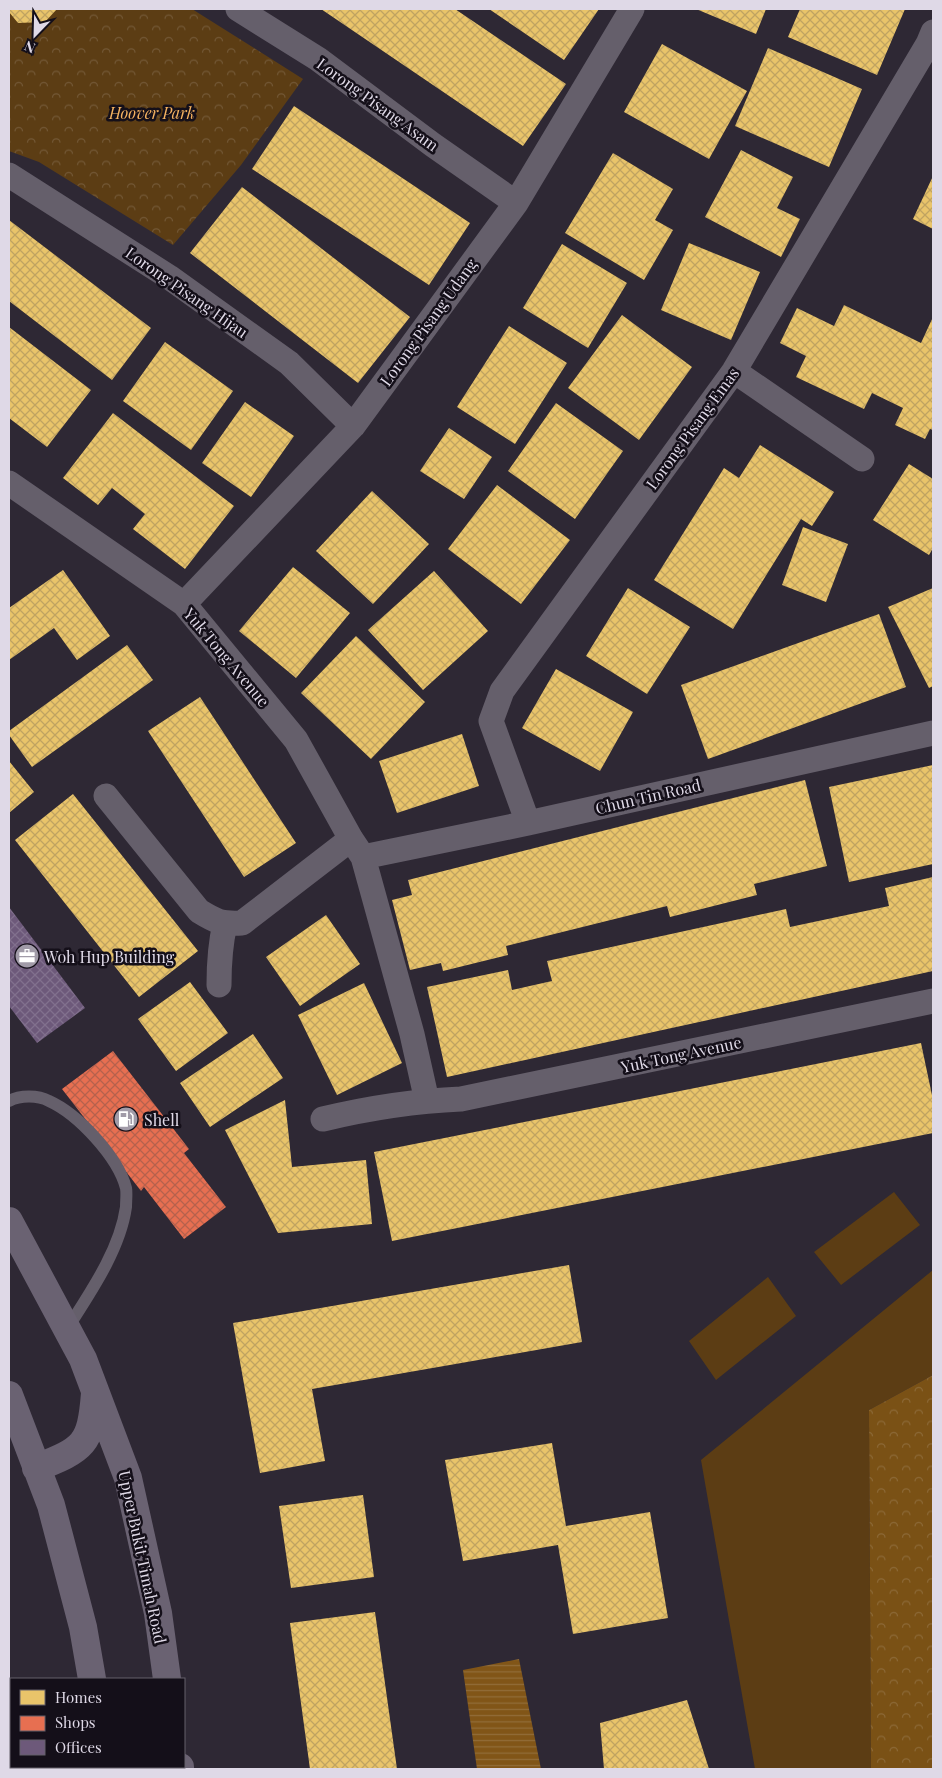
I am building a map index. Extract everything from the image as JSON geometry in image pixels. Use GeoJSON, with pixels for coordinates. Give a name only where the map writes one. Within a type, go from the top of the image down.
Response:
{"type":"FeatureCollection","features":[{"type":"Feature","properties":{"kind":"highway","name":"Upper Bukit Timah Road"},"geometry":{"type":"LineString","coordinates":[[9,1221],[83,1359],[128,1478],[158,1613],[167,1678]]}},
{"type":"Feature","properties":{"kind":"highway"},"geometry":{"type":"LineString","coordinates":[[36,1468],[78,1449],[87,1437],[93,1420],[95,1391]]}},
{"type":"Feature","properties":{"kind":"highway"},"geometry":{"type":"LineString","coordinates":[[9,1395],[51,1505],[84,1628],[92,1678]]}},
{"type":"Feature","properties":{"kind":"street","name":"Lorong Pisang Asam"},"geometry":{"type":"LineString","coordinates":[[238,9],[318,59],[433,146],[516,203]]}},
{"type":"Feature","properties":{"kind":"street","name":"Lorong Pisang Udang"},"geometry":{"type":"LineString","coordinates":[[184,604],[353,426],[516,203],[632,9]]}},
{"type":"Feature","properties":{"kind":"street","name":"Lorong Pisang Emas"},"geometry":{"type":"LineString","coordinates":[[528,823],[491,721],[502,691],[734,370],[928,44],[933,32]]}},
{"type":"Feature","properties":{"kind":"street","name":"Lorong Pisang Hijau"},"geometry":{"type":"LineString","coordinates":[[9,175],[169,277],[289,363],[353,426]]}},
{"type":"Feature","properties":{"kind":"street"},"geometry":{"type":"LineString","coordinates":[[734,370],[862,459]]}},
{"type":"Feature","properties":{"kind":"street","name":"Yuk Tong Avenue"},"geometry":{"type":"LineString","coordinates":[[9,484],[184,604],[296,740],[357,848],[410,1024],[428,1101]]}},
{"type":"Feature","properties":{"kind":"street","name":"Chun Tin Road"},"geometry":{"type":"LineString","coordinates":[[357,848],[528,823],[933,733]]}},
{"type":"Feature","properties":{"kind":"street"},"geometry":{"type":"LineString","coordinates":[[106,796],[199,911],[225,924],[242,923],[357,848]]}},
{"type":"Feature","properties":{"kind":"street"},"geometry":{"type":"LineString","coordinates":[[219,985],[218,959],[225,924]]}},
{"type":"Feature","properties":{"kind":"street","name":"Yuk Tong Avenue"},"geometry":{"type":"LineString","coordinates":[[323,1119],[355,1111],[428,1101],[461,1099],[933,1001]]}},
{"type":"Feature","properties":{"kind":"lane"},"geometry":{"type":"LineString","coordinates":[[9,1101],[14,1098],[35,1097],[49,1100],[70,1113],[98,1142],[115,1165],[126,1188],[126,1206],[121,1230],[102,1272],[67,1330]]}},
{"type":"Feature","properties":{"kind":"green space","name":"Hoover Park"},"geometry":{"type":"Polygon","coordinates":[[[9,9],[192,9],[303,79],[241,165],[173,245],[39,162],[9,151],[9,9]]]}},
{"type":"Feature","properties":{"kind":"green space"},"geometry":{"type":"Polygon","coordinates":[[[894,1192],[920,1225],[841,1285],[814,1252],[894,1192]]]}},
{"type":"Feature","properties":{"kind":"green space"},"geometry":{"type":"Polygon","coordinates":[[[933,1270],[933,1375],[869,1410],[871,1769],[755,1769],[701,1460],[933,1270]]]}},
{"type":"Feature","properties":{"kind":"green space"},"geometry":{"type":"Polygon","coordinates":[[[768,1277],[796,1316],[716,1380],[689,1341],[768,1277]]]}},
{"type":"Feature","properties":{"kind":"green space"},"geometry":{"type":"Polygon","coordinates":[[[933,1375],[933,1769],[871,1769],[869,1410],[933,1375]]]}},
{"type":"Feature","properties":{"kind":"shaded area"},"geometry":{"type":"Polygon","coordinates":[[[519,1659],[541,1769],[477,1769],[463,1670],[519,1659]]]}},
{"type":"Feature","properties":{"kind":"building: Homes"},"geometry":{"type":"Polygon","coordinates":[[[9,9],[57,9],[45,22],[18,23],[9,12],[9,9]]]}},
{"type":"Feature","properties":{"kind":"building: Homes"},"geometry":{"type":"Polygon","coordinates":[[[321,9],[455,9],[566,84],[523,146],[321,9]]]}},
{"type":"Feature","properties":{"kind":"building: Homes"},"geometry":{"type":"Polygon","coordinates":[[[489,9],[599,9],[564,60],[489,9]]]}},
{"type":"Feature","properties":{"kind":"building: Homes"},"geometry":{"type":"Polygon","coordinates":[[[696,9],[766,9],[756,34],[696,9]]]}},
{"type":"Feature","properties":{"kind":"building: Homes"},"geometry":{"type":"Polygon","coordinates":[[[800,9],[905,9],[877,75],[788,37],[800,9]]]}},
{"type":"Feature","properties":{"kind":"building: Homes"},"geometry":{"type":"Polygon","coordinates":[[[662,44],[747,91],[709,159],[624,112],[662,44]]]}},
{"type":"Feature","properties":{"kind":"building: Homes"},"geometry":{"type":"Polygon","coordinates":[[[768,48],[862,89],[829,167],[735,126],[768,48]]]}},
{"type":"Feature","properties":{"kind":"building: Homes"},"geometry":{"type":"Polygon","coordinates":[[[294,106],[470,223],[429,285],[252,169],[294,106]]]}},
{"type":"Feature","properties":{"kind":"building: Homes"},"geometry":{"type":"Polygon","coordinates":[[[741,150],[793,177],[777,208],[800,219],[781,257],[705,217],[741,150]]]}},
{"type":"Feature","properties":{"kind":"building: Homes"},"geometry":{"type":"Polygon","coordinates":[[[613,153],[673,189],[655,220],[673,230],[644,280],[565,233],[613,153]]]}},
{"type":"Feature","properties":{"kind":"building: Homes"},"geometry":{"type":"Polygon","coordinates":[[[933,176],[933,229],[913,219],[933,176]]]}},
{"type":"Feature","properties":{"kind":"building: Homes"},"geometry":{"type":"Polygon","coordinates":[[[242,187],[410,317],[358,383],[190,253],[242,187]]]}},
{"type":"Feature","properties":{"kind":"building: Homes"},"geometry":{"type":"Polygon","coordinates":[[[9,220],[151,328],[112,380],[9,301],[9,220]]]}},
{"type":"Feature","properties":{"kind":"building: Homes"},"geometry":{"type":"Polygon","coordinates":[[[689,243],[760,272],[731,340],[661,310],[689,243]]]}},
{"type":"Feature","properties":{"kind":"building: Homes"},"geometry":{"type":"Polygon","coordinates":[[[562,244],[627,283],[588,348],[523,308],[562,244]]]}},
{"type":"Feature","properties":{"kind":"building: Homes"},"geometry":{"type":"Polygon","coordinates":[[[844,305],[921,343],[933,317],[933,430],[930,429],[925,439],[895,425],[903,408],[872,393],[864,409],[796,377],[806,356],[780,343],[797,308],[834,326],[844,305]]]}},
{"type":"Feature","properties":{"kind":"building: Homes"},"geometry":{"type":"Polygon","coordinates":[[[622,315],[692,367],[639,440],[568,388],[622,315]]]}},
{"type":"Feature","properties":{"kind":"building: Homes"},"geometry":{"type":"Polygon","coordinates":[[[509,326],[567,363],[515,444],[457,407],[509,326]]]}},
{"type":"Feature","properties":{"kind":"building: Homes"},"geometry":{"type":"Polygon","coordinates":[[[9,327],[91,390],[47,447],[9,418],[9,327]]]}},
{"type":"Feature","properties":{"kind":"building: Homes"},"geometry":{"type":"Polygon","coordinates":[[[165,342],[233,391],[191,450],[123,401],[165,342]]]}},
{"type":"Feature","properties":{"kind":"building: Homes"},"geometry":{"type":"Polygon","coordinates":[[[245,402],[294,436],[251,497],[202,463],[245,402]]]}},
{"type":"Feature","properties":{"kind":"building: Homes"},"geometry":{"type":"Polygon","coordinates":[[[556,403],[623,451],[575,519],[508,471],[556,403]]]}},
{"type":"Feature","properties":{"kind":"building: Homes"},"geometry":{"type":"Polygon","coordinates":[[[113,413],[234,506],[185,569],[133,529],[145,514],[112,488],[98,505],[63,478],[113,413]]]}},
{"type":"Feature","properties":{"kind":"building: Homes"},"geometry":{"type":"Polygon","coordinates":[[[449,428],[492,457],[464,499],[420,471],[449,428]]]}},
{"type":"Feature","properties":{"kind":"building: Homes"},"geometry":{"type":"Polygon","coordinates":[[[760,445],[834,492],[812,526],[801,519],[733,629],[654,580],[724,468],[739,478],[760,445]]]}},
{"type":"Feature","properties":{"kind":"building: Homes"},"geometry":{"type":"Polygon","coordinates":[[[909,464],[933,479],[933,548],[929,555],[873,520],[909,464]]]}},
{"type":"Feature","properties":{"kind":"building: Homes"},"geometry":{"type":"Polygon","coordinates":[[[497,485],[570,540],[521,604],[448,549],[497,485]]]}},
{"type":"Feature","properties":{"kind":"building: Homes"},"geometry":{"type":"Polygon","coordinates":[[[372,491],[429,544],[373,604],[316,551],[372,491]]]}},
{"type":"Feature","properties":{"kind":"building: Homes"},"geometry":{"type":"Polygon","coordinates":[[[803,527],[848,544],[826,602],[782,585],[803,527]]]}},
{"type":"Feature","properties":{"kind":"building: Homes"},"geometry":{"type":"Polygon","coordinates":[[[293,567],[350,613],[296,678],[239,631],[293,567]]]}},
{"type":"Feature","properties":{"kind":"building: Homes"},"geometry":{"type":"Polygon","coordinates":[[[63,570],[110,636],[77,660],[54,628],[9,660],[9,608],[63,570]]]}},
{"type":"Feature","properties":{"kind":"building: Homes"},"geometry":{"type":"Polygon","coordinates":[[[434,571],[488,631],[423,690],[368,630],[434,571]]]}},
{"type":"Feature","properties":{"kind":"building: Homes"},"geometry":{"type":"Polygon","coordinates":[[[628,588],[690,627],[647,694],[586,656],[628,588]]]}},
{"type":"Feature","properties":{"kind":"building: Homes"},"geometry":{"type":"Polygon","coordinates":[[[933,588],[933,686],[929,688],[888,607],[933,588]]]}},
{"type":"Feature","properties":{"kind":"building: Homes"},"geometry":{"type":"Polygon","coordinates":[[[879,614],[906,687],[708,759],[681,685],[879,614]]]}},
{"type":"Feature","properties":{"kind":"building: Homes"},"geometry":{"type":"Polygon","coordinates":[[[356,636],[425,702],[371,759],[301,693],[356,636]]]}},
{"type":"Feature","properties":{"kind":"building: Homes"},"geometry":{"type":"Polygon","coordinates":[[[127,645],[153,680],[32,767],[9,735],[9,731],[127,645]]]}},
{"type":"Feature","properties":{"kind":"building: Homes"},"geometry":{"type":"Polygon","coordinates":[[[556,669],[633,712],[600,771],[522,728],[556,669]]]}},
{"type":"Feature","properties":{"kind":"building: Homes"},"geometry":{"type":"Polygon","coordinates":[[[200,697],[296,843],[244,877],[148,731],[200,697]]]}},
{"type":"Feature","properties":{"kind":"building: Homes"},"geometry":{"type":"Polygon","coordinates":[[[462,734],[479,786],[397,813],[379,761],[462,734]]]}},
{"type":"Feature","properties":{"kind":"building: Homes"},"geometry":{"type":"Polygon","coordinates":[[[9,761],[34,792],[9,813],[9,761]]]}},
{"type":"Feature","properties":{"kind":"building: Homes"},"geometry":{"type":"Polygon","coordinates":[[[933,765],[933,864],[849,882],[829,787],[933,765]]]}},
{"type":"Feature","properties":{"kind":"building: Homes"},"geometry":{"type":"Polygon","coordinates":[[[805,780],[827,866],[754,884],[757,895],[670,917],[667,906],[506,946],[508,955],[443,971],[441,963],[410,970],[392,900],[412,895],[408,880],[805,780]]]}},
{"type":"Feature","properties":{"kind":"building: Homes"},"geometry":{"type":"Polygon","coordinates":[[[73,794],[198,951],[139,997],[15,840],[73,794]]]}},
{"type":"Feature","properties":{"kind":"building: Homes"},"geometry":{"type":"Polygon","coordinates":[[[933,877],[933,971],[447,1077],[427,987],[508,970],[512,990],[552,981],[547,961],[786,909],[790,927],[889,906],[885,888],[933,877]]]}},
{"type":"Feature","properties":{"kind":"building: Homes"},"geometry":{"type":"Polygon","coordinates":[[[326,915],[360,964],[300,1006],[266,957],[326,915]]]}},
{"type":"Feature","properties":{"kind":"building: Homes"},"geometry":{"type":"Polygon","coordinates":[[[190,982],[228,1033],[176,1071],[138,1019],[190,982]]]}},
{"type":"Feature","properties":{"kind":"building: Homes"},"geometry":{"type":"Polygon","coordinates":[[[364,983],[402,1063],[337,1095],[298,1015],[364,983]]]}},
{"type":"Feature","properties":{"kind":"building: Homes"},"geometry":{"type":"Polygon","coordinates":[[[253,1034],[283,1078],[210,1127],[180,1083],[253,1034]]]}},
{"type":"Feature","properties":{"kind":"building: Homes"},"geometry":{"type":"Polygon","coordinates":[[[921,1043],[933,1100],[933,1133],[392,1241],[374,1152],[921,1043]]]}},
{"type":"Feature","properties":{"kind":"building: Homes"},"geometry":{"type":"Polygon","coordinates":[[[285,1100],[292,1167],[366,1160],[372,1224],[278,1233],[225,1130],[285,1100]]]}},
{"type":"Feature","properties":{"kind":"building: Homes"},"geometry":{"type":"Polygon","coordinates":[[[569,1265],[582,1342],[312,1389],[325,1461],[260,1473],[233,1323],[569,1265]]]}},
{"type":"Feature","properties":{"kind":"building: Homes"},"geometry":{"type":"Polygon","coordinates":[[[552,1443],[566,1526],[650,1512],[668,1618],[573,1634],[558,1545],[463,1561],[445,1460],[552,1443]]]}},
{"type":"Feature","properties":{"kind":"building: Homes"},"geometry":{"type":"Polygon","coordinates":[[[363,1495],[374,1577],[291,1588],[279,1506],[363,1495]]]}},
{"type":"Feature","properties":{"kind":"building: Homes"},"geometry":{"type":"Polygon","coordinates":[[[375,1612],[397,1769],[310,1769],[290,1623],[375,1612]]]}},
{"type":"Feature","properties":{"kind":"building: Homes"},"geometry":{"type":"Polygon","coordinates":[[[687,1700],[709,1769],[604,1769],[600,1723],[687,1700]]]}},
{"type":"Feature","properties":{"kind":"building: Shops","name":"Shell"},"geometry":{"type":"Polygon","coordinates":[[[113,1051],[189,1149],[184,1153],[226,1207],[184,1239],[144,1187],[141,1191],[62,1089],[113,1051]]]}},
{"type":"Feature","properties":{"kind":"building: Offices","name":"Woh Hup Building"},"geometry":{"type":"Polygon","coordinates":[[[9,907],[85,1008],[37,1043],[9,1006],[9,907]]]}},
{"type":"Feature","properties":{"kind":"place","name":"Woh Hup Building"},"geometry":{"type":"Point","coordinates":[27,956]}},
{"type":"Feature","properties":{"kind":"place","name":"Shell"},"geometry":{"type":"Point","coordinates":[126,1119]}}]}
